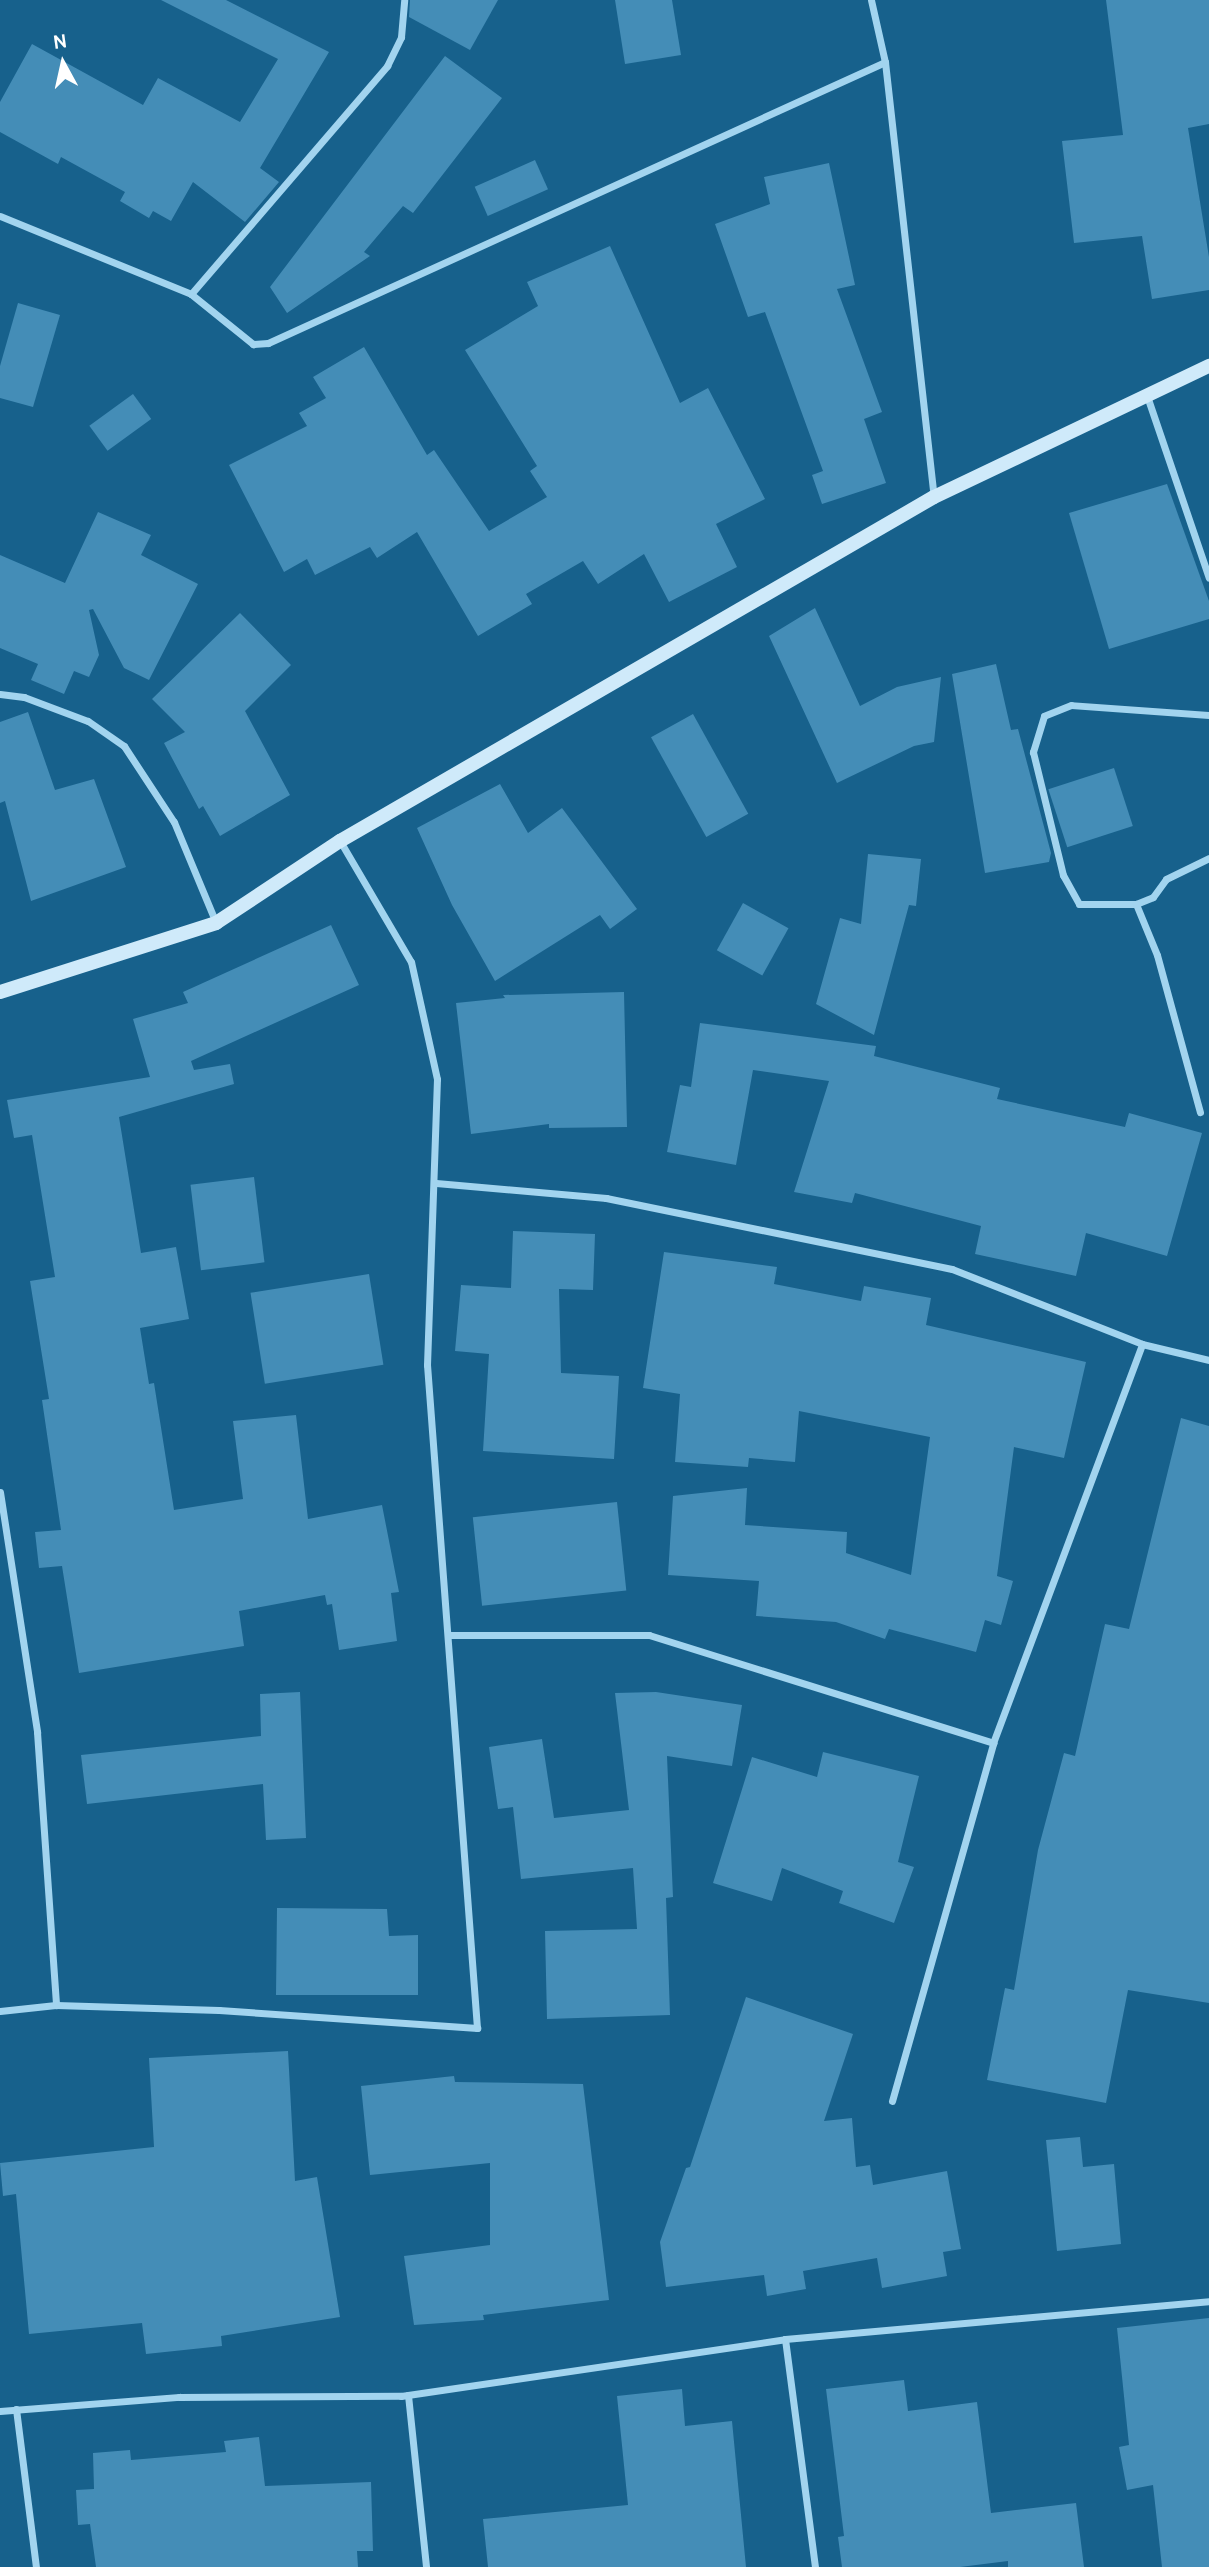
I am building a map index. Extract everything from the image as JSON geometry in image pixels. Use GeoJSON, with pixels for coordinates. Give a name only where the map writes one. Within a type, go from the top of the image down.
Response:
{"type":"FeatureCollection","features":[{"type":"Feature","properties":{"kind":"street"},"geometry":{"type":"LineString","coordinates":[[191,294],[387,66],[401,37],[404,0]]}},
{"type":"Feature","properties":{"kind":"street"},"geometry":{"type":"LineString","coordinates":[[871,0],[885,62],[934,497]]}},
{"type":"Feature","properties":{"kind":"street"},"geometry":{"type":"LineString","coordinates":[[0,216],[191,294],[253,344],[268,343],[885,62]]}},
{"type":"Feature","properties":{"kind":"street"},"geometry":{"type":"LineString","coordinates":[[0,992],[216,923],[340,841],[934,497],[1209,366]]}},
{"type":"Feature","properties":{"kind":"street"},"geometry":{"type":"LineString","coordinates":[[1147,396],[1209,578]]}},
{"type":"Feature","properties":{"kind":"street"},"geometry":{"type":"LineString","coordinates":[[0,694],[24,697],[88,721],[124,746],[174,822],[216,923]]}},
{"type":"Feature","properties":{"kind":"street"},"geometry":{"type":"LineString","coordinates":[[1209,715],[1072,705],[1044,716],[1033,761],[1063,875],[1079,904],[1136,904],[1153,897],[1166,879],[1209,858]]}},
{"type":"Feature","properties":{"kind":"street"},"geometry":{"type":"LineString","coordinates":[[0,2011],[56,2005],[219,2010],[477,2028],[448,1635],[432,1479],[427,1366],[436,1183],[437,1079],[414,973],[340,841]]}},
{"type":"Feature","properties":{"kind":"street"},"geometry":{"type":"LineString","coordinates":[[1136,904],[1157,955],[1200,1112]]}},
{"type":"Feature","properties":{"kind":"street"},"geometry":{"type":"LineString","coordinates":[[436,1183],[606,1198],[952,1269],[1142,1344],[1209,1360]]}},
{"type":"Feature","properties":{"kind":"street"},"geometry":{"type":"LineString","coordinates":[[892,2101],[993,1742],[1142,1344]]}},
{"type":"Feature","properties":{"kind":"street"},"geometry":{"type":"LineString","coordinates":[[0,1492],[37,1732],[56,2005]]}},
{"type":"Feature","properties":{"kind":"street"},"geometry":{"type":"LineString","coordinates":[[448,1635],[649,1635],[993,1742]]}},
{"type":"Feature","properties":{"kind":"street"},"geometry":{"type":"LineString","coordinates":[[0,2411],[179,2397],[408,2395],[785,2339],[1209,2301]]}},
{"type":"Feature","properties":{"kind":"street"},"geometry":{"type":"LineString","coordinates":[[785,2339],[815,2567]]}},
{"type":"Feature","properties":{"kind":"street"},"geometry":{"type":"LineString","coordinates":[[408,2395],[426,2567]]}},
{"type":"Feature","properties":{"kind":"street"},"geometry":{"type":"LineString","coordinates":[[16,2409],[36,2567]]}},
{"type":"Feature","properties":{"kind":"building"},"geometry":{"type":"Polygon","coordinates":[[[161,0],[226,0],[329,52],[260,168],[279,182],[245,222],[193,182],[171,221],[153,211],[149,218],[120,201],[125,192],[61,157],[58,164],[0,132],[0,102],[32,44],[143,105],[158,78],[240,122],[278,59],[161,0]]]}},
{"type":"Feature","properties":{"kind":"building"},"geometry":{"type":"Polygon","coordinates":[[[410,0],[498,0],[470,50],[409,17],[410,0]]]}},
{"type":"Feature","properties":{"kind":"building"},"geometry":{"type":"Polygon","coordinates":[[[615,0],[672,0],[681,55],[625,64],[615,0]]]}},
{"type":"Feature","properties":{"kind":"building"},"geometry":{"type":"Polygon","coordinates":[[[1106,0],[1209,0],[1209,124],[1188,128],[1209,257],[1209,290],[1152,299],[1142,236],[1074,243],[1062,141],[1123,135],[1106,0]]]}},
{"type":"Feature","properties":{"kind":"building"},"geometry":{"type":"Polygon","coordinates":[[[445,56],[502,98],[413,213],[403,206],[364,252],[370,256],[287,313],[270,287],[445,56]]]}},
{"type":"Feature","properties":{"kind":"building"},"geometry":{"type":"Polygon","coordinates":[[[535,160],[548,189],[488,216],[475,187],[535,160]]]}},
{"type":"Feature","properties":{"kind":"building"},"geometry":{"type":"Polygon","coordinates":[[[829,163],[855,285],[837,289],[882,412],[864,419],[886,483],[822,504],[812,475],[823,471],[765,312],[748,317],[715,224],[770,204],[764,177],[829,163]]]}},
{"type":"Feature","properties":{"kind":"building"},"geometry":{"type":"Polygon","coordinates":[[[610,246],[680,403],[708,388],[765,499],[716,524],[737,567],[669,602],[644,554],[598,584],[583,561],[526,594],[532,604],[478,636],[417,532],[377,558],[370,547],[315,575],[307,559],[284,572],[229,465],[307,426],[299,413],[326,398],[313,377],[364,347],[427,455],[434,450],[489,531],[547,497],[530,471],[537,466],[465,350],[538,306],[527,282],[610,246]]]}},
{"type":"Feature","properties":{"kind":"building"},"geometry":{"type":"Polygon","coordinates":[[[18,303],[60,315],[33,407],[0,398],[0,366],[18,303]]]}},
{"type":"Feature","properties":{"kind":"building"},"geometry":{"type":"Polygon","coordinates":[[[133,394],[151,419],[108,451],[89,426],[133,394]]]}},
{"type":"Feature","properties":{"kind":"building"},"geometry":{"type":"Polygon","coordinates":[[[1167,484],[1209,601],[1209,619],[1109,649],[1069,513],[1167,484]]]}},
{"type":"Feature","properties":{"kind":"building"},"geometry":{"type":"Polygon","coordinates":[[[98,512],[151,535],[141,555],[198,584],[149,680],[124,668],[93,609],[89,610],[99,655],[89,677],[74,671],[64,694],[31,680],[38,664],[0,648],[0,555],[65,583],[98,512]]]}},
{"type":"Feature","properties":{"kind":"building"},"geometry":{"type":"Polygon","coordinates":[[[815,608],[860,706],[897,687],[941,677],[934,742],[914,746],[837,783],[769,636],[815,608]]]}},
{"type":"Feature","properties":{"kind":"building"},"geometry":{"type":"Polygon","coordinates":[[[240,613],[291,665],[245,711],[290,795],[220,836],[203,806],[199,809],[164,743],[185,732],[152,699],[240,613]]]}},
{"type":"Feature","properties":{"kind":"building"},"geometry":{"type":"Polygon","coordinates":[[[996,664],[1011,730],[1018,729],[1051,853],[1049,862],[985,873],[952,674],[996,664]]]}},
{"type":"Feature","properties":{"kind":"building"},"geometry":{"type":"Polygon","coordinates":[[[28,712],[55,790],[94,779],[126,867],[31,901],[5,801],[0,803],[0,722],[28,712]]]}},
{"type":"Feature","properties":{"kind":"building"},"geometry":{"type":"Polygon","coordinates":[[[693,714],[748,814],[706,837],[651,737],[693,714]]]}},
{"type":"Feature","properties":{"kind":"building"},"geometry":{"type":"Polygon","coordinates":[[[1114,768],[1133,826],[1067,847],[1048,789],[1114,768]]]}},
{"type":"Feature","properties":{"kind":"building"},"geometry":{"type":"Polygon","coordinates":[[[500,784],[528,833],[562,808],[637,909],[610,929],[600,915],[495,981],[452,905],[417,828],[500,784]]]}},
{"type":"Feature","properties":{"kind":"building"},"geometry":{"type":"Polygon","coordinates":[[[868,854],[921,859],[916,906],[909,905],[874,1035],[816,1004],[840,918],[861,924],[868,854]]]}},
{"type":"Feature","properties":{"kind":"building"},"geometry":{"type":"Polygon","coordinates":[[[743,903],[788,928],[762,975],[717,950],[743,903]]]}},
{"type":"Feature","properties":{"kind":"building"},"geometry":{"type":"Polygon","coordinates":[[[331,925],[359,985],[191,1061],[194,1070],[230,1064],[234,1084],[119,1117],[141,1253],[176,1247],[189,1319],[140,1328],[149,1384],[154,1383],[174,1510],[243,1499],[233,1421],[296,1415],[308,1519],[382,1505],[399,1592],[391,1593],[397,1641],[339,1650],[332,1604],[327,1605],[325,1595],[239,1611],[244,1646],[79,1673],[62,1566],[39,1568],[35,1532],[61,1530],[42,1400],[49,1399],[30,1281],[55,1277],[32,1135],[14,1138],[7,1100],[150,1077],[133,1019],[188,1003],[183,992],[331,925]]]}},
{"type":"Feature","properties":{"kind":"building"},"geometry":{"type":"Polygon","coordinates":[[[624,992],[627,1127],[549,1128],[549,1124],[471,1134],[456,1003],[505,998],[503,995],[624,992]]]}},
{"type":"Feature","properties":{"kind":"building"},"geometry":{"type":"Polygon","coordinates":[[[700,1023],[876,1046],[874,1056],[1000,1088],[997,1099],[1125,1127],[1129,1113],[1202,1133],[1167,1256],[1086,1233],[1076,1276],[975,1254],[981,1226],[855,1193],[852,1203],[794,1192],[829,1081],[753,1070],[736,1165],[667,1152],[680,1085],[691,1087],[700,1023]]]}},
{"type":"Feature","properties":{"kind":"building"},"geometry":{"type":"Polygon","coordinates":[[[254,1177],[264,1262],[201,1270],[190,1185],[254,1177]]]}},
{"type":"Feature","properties":{"kind":"building"},"geometry":{"type":"Polygon","coordinates":[[[513,1231],[595,1234],[593,1290],[559,1289],[561,1373],[619,1376],[614,1459],[483,1451],[489,1354],[455,1351],[461,1285],[511,1288],[513,1231]]]}},
{"type":"Feature","properties":{"kind":"building"},"geometry":{"type":"Polygon","coordinates":[[[664,1252],[777,1267],[774,1284],[861,1301],[864,1286],[931,1298],[926,1325],[1086,1362],[1064,1458],[1014,1447],[997,1576],[1013,1581],[1001,1625],[985,1620],[976,1652],[889,1629],[885,1639],[836,1622],[756,1616],[759,1581],[668,1575],[673,1496],[747,1488],[745,1525],[847,1532],[846,1553],[911,1575],[930,1437],[799,1411],[795,1462],[749,1458],[748,1467],[675,1462],[680,1394],[643,1388],[664,1252]]]}},
{"type":"Feature","properties":{"kind":"building"},"geometry":{"type":"Polygon","coordinates":[[[369,1274],[383,1365],[265,1384],[250,1293],[369,1274]]]}},
{"type":"Feature","properties":{"kind":"building"},"geometry":{"type":"Polygon","coordinates":[[[1181,1418],[1209,1426],[1209,2003],[1128,1990],[1106,2103],[987,2080],[1005,1988],[1014,1990],[1038,1850],[1064,1753],[1075,1756],[1105,1624],[1129,1629],[1181,1418]]]}},
{"type":"Feature","properties":{"kind":"building"},"geometry":{"type":"Polygon","coordinates":[[[617,1502],[626,1591],[482,1606],[473,1517],[617,1502]]]}},
{"type":"Feature","properties":{"kind":"building"},"geometry":{"type":"Polygon","coordinates":[[[300,1692],[306,1838],[266,1840],[263,1784],[87,1804],[81,1755],[261,1736],[260,1694],[300,1692]]]}},
{"type":"Feature","properties":{"kind":"building"},"geometry":{"type":"Polygon","coordinates":[[[656,1692],[742,1705],[732,1766],[667,1756],[673,1897],[666,1898],[670,2015],[547,2019],[545,1931],[637,1929],[633,1868],[521,1879],[513,1807],[498,1809],[489,1747],[542,1739],[554,1818],[629,1810],[615,1693],[656,1692]]]}},
{"type":"Feature","properties":{"kind":"building"},"geometry":{"type":"Polygon","coordinates":[[[823,1752],[919,1776],[898,1862],[914,1867],[894,1923],[839,1903],[843,1891],[782,1868],[772,1901],[713,1883],[752,1757],[817,1777],[823,1752]]]}},
{"type":"Feature","properties":{"kind":"building"},"geometry":{"type":"Polygon","coordinates":[[[277,1908],[387,1909],[389,1936],[418,1935],[418,1995],[276,1995],[277,1908]]]}},
{"type":"Feature","properties":{"kind":"building"},"geometry":{"type":"Polygon","coordinates":[[[746,1997],[853,2034],[824,2121],[852,2118],[856,2167],[870,2165],[873,2185],[947,2171],[961,2249],[943,2252],[947,2276],[882,2288],[877,2258],[803,2271],[806,2289],[767,2296],[764,2275],[666,2287],[660,2242],[686,2168],[690,2167],[746,1997]]]}},
{"type":"Feature","properties":{"kind":"building"},"geometry":{"type":"Polygon","coordinates":[[[288,2051],[295,2181],[317,2177],[340,2317],[221,2336],[222,2346],[146,2354],[142,2323],[29,2334],[16,2194],[3,2196],[0,2163],[154,2147],[149,2058],[288,2051]]]}},
{"type":"Feature","properties":{"kind":"building"},"geometry":{"type":"Polygon","coordinates":[[[454,2076],[455,2082],[583,2084],[609,2300],[483,2315],[484,2320],[414,2325],[404,2256],[490,2245],[490,2163],[370,2175],[361,2086],[454,2076]]]}},
{"type":"Feature","properties":{"kind":"building"},"geometry":{"type":"Polygon","coordinates":[[[1080,2137],[1083,2167],[1114,2164],[1121,2244],[1057,2251],[1046,2140],[1080,2137]]]}},
{"type":"Feature","properties":{"kind":"building"},"geometry":{"type":"Polygon","coordinates":[[[1209,2318],[1209,2567],[1162,2567],[1153,2485],[1127,2490],[1119,2447],[1129,2445],[1117,2328],[1209,2318]]]}},
{"type":"Feature","properties":{"kind":"building"},"geometry":{"type":"Polygon","coordinates":[[[904,2380],[908,2411],[977,2402],[991,2513],[1076,2503],[1084,2567],[1008,2567],[1008,2561],[960,2567],[842,2567],[838,2537],[844,2536],[826,2389],[904,2380]]]}},
{"type":"Feature","properties":{"kind":"building"},"geometry":{"type":"Polygon","coordinates":[[[682,2389],[685,2426],[732,2421],[746,2567],[488,2567],[483,2519],[628,2505],[617,2396],[682,2389]]]}},
{"type":"Feature","properties":{"kind":"building"},"geometry":{"type":"Polygon","coordinates":[[[259,2437],[265,2486],[371,2482],[373,2551],[357,2551],[358,2567],[96,2567],[90,2524],[78,2525],[76,2490],[94,2489],[93,2453],[130,2450],[131,2460],[226,2452],[224,2441],[259,2437]]]}}]}
